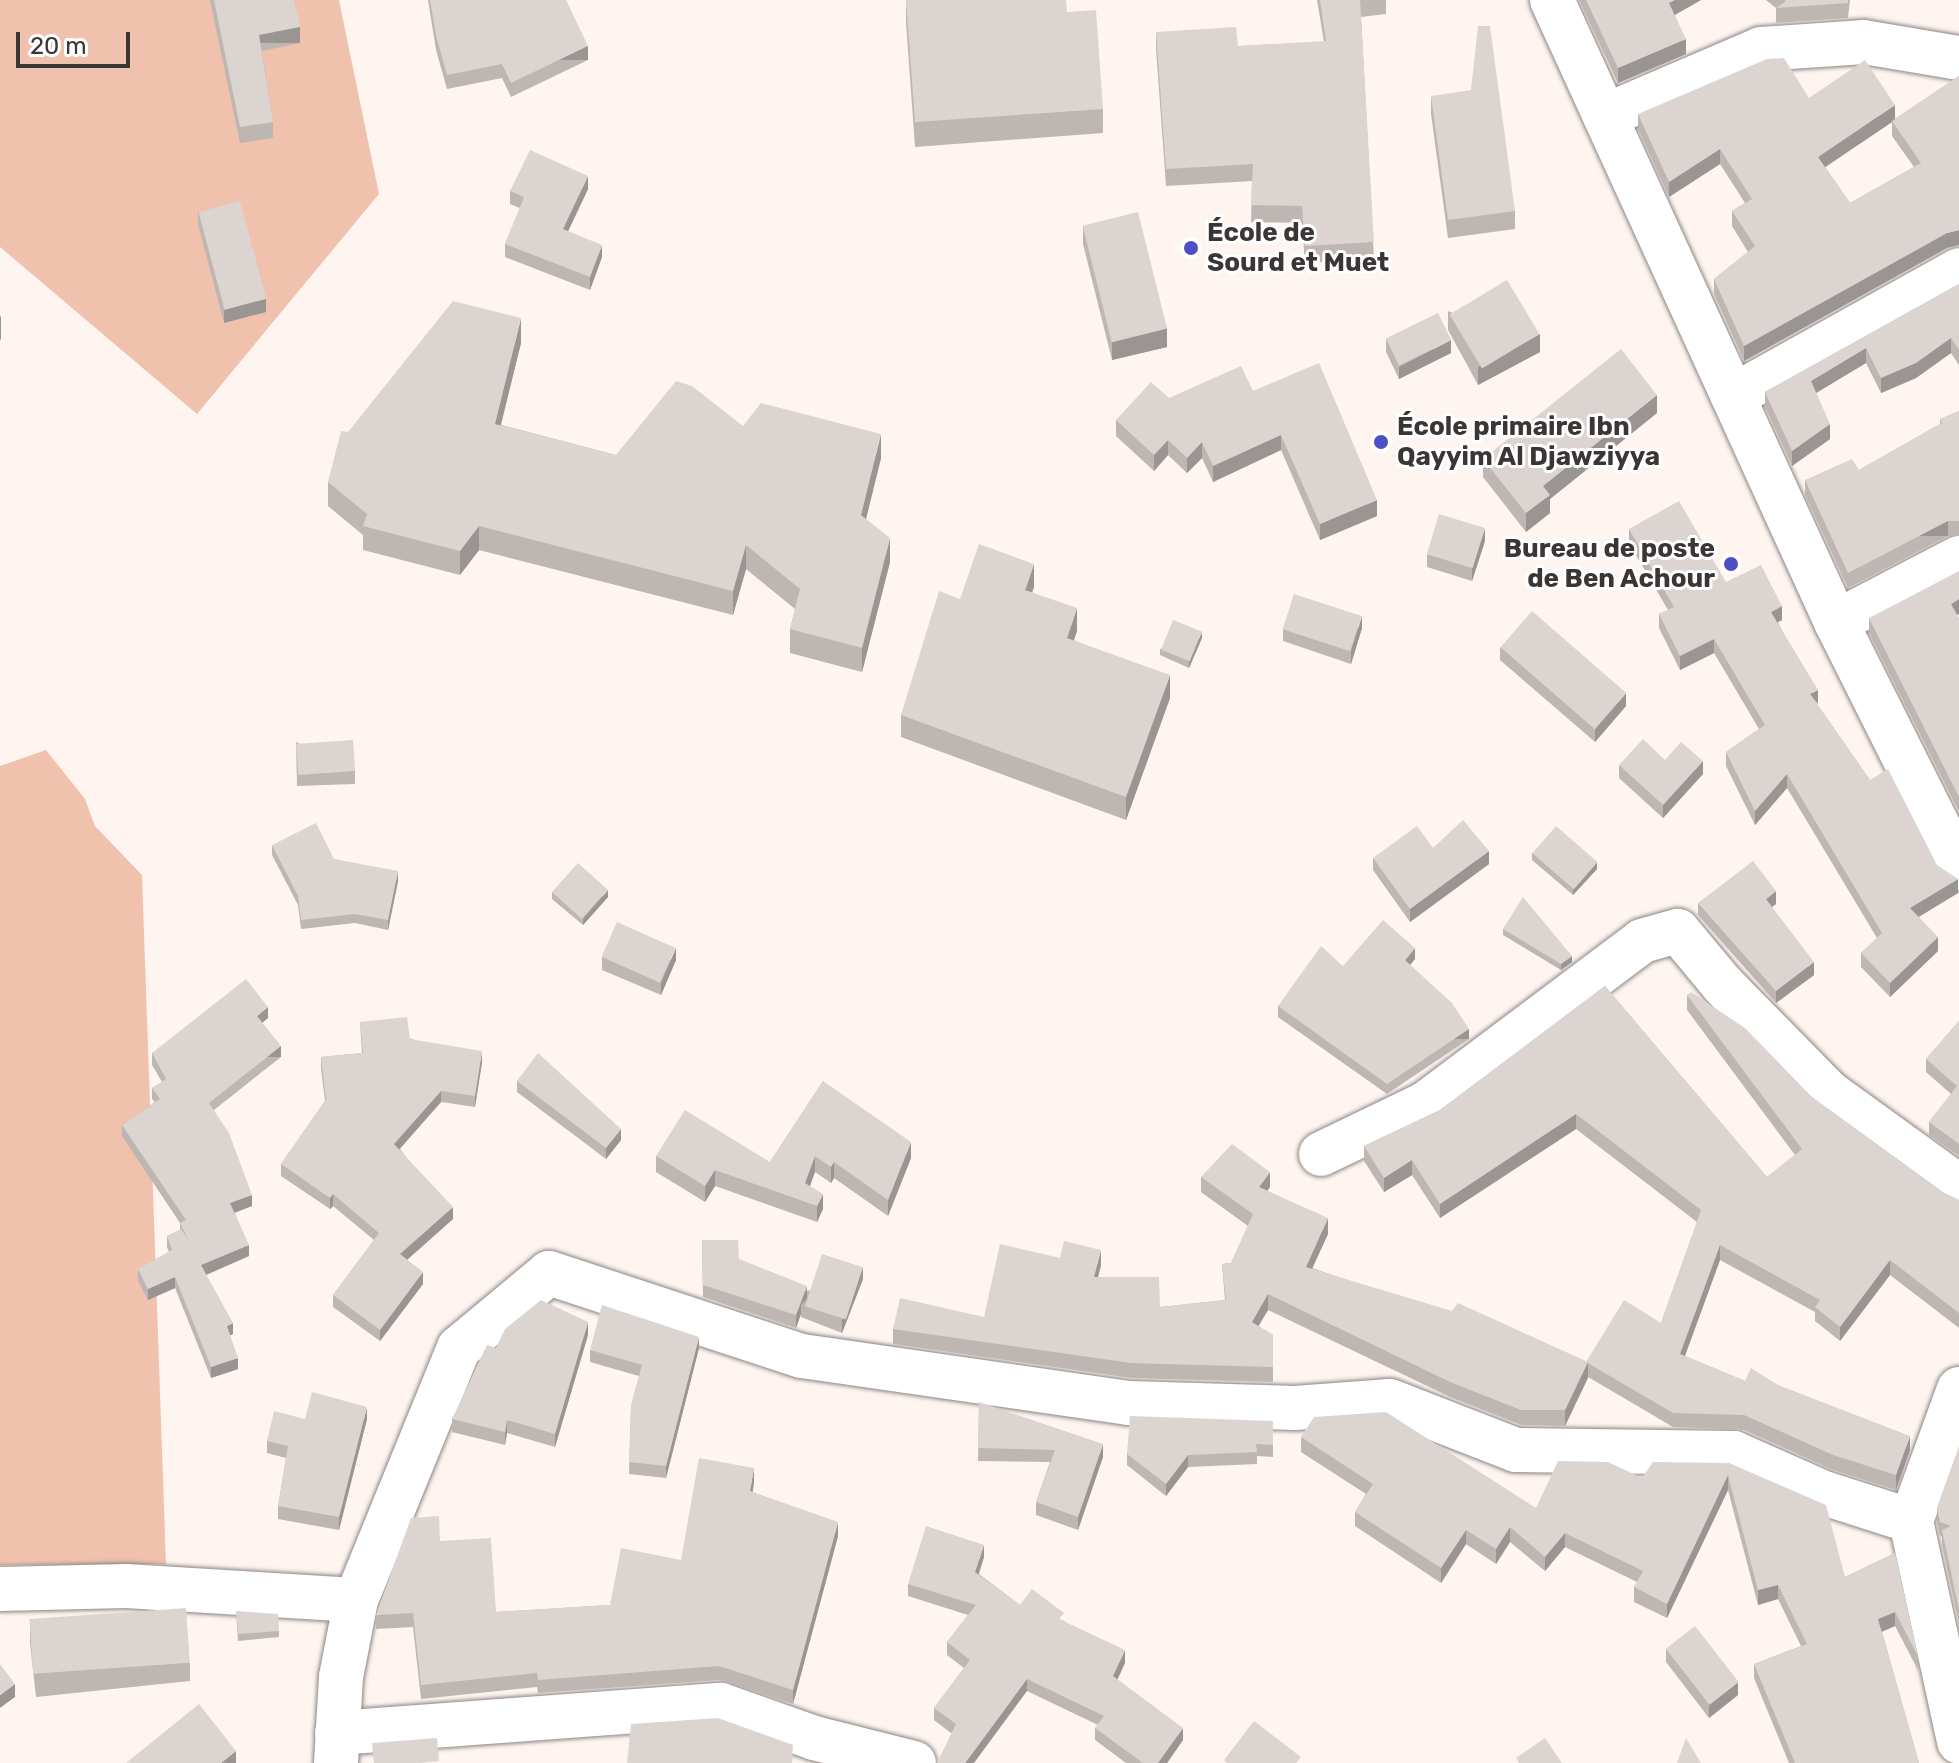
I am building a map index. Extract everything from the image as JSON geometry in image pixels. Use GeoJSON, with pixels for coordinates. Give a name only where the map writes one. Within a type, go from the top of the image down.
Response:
{"type":"FeatureCollection","features":[{"type":"Feature","properties":{"kind":"street"},"geometry":{"type":"LineString","coordinates":[[1552,0],[1836,622],[1948,826],[1959,868]]}},
{"type":"Feature","properties":{"kind":"street"},"geometry":{"type":"LineString","coordinates":[[1605,116],[1761,49],[1864,42],[1959,58]]}},
{"type":"Feature","properties":{"kind":"street"},"geometry":{"type":"LineString","coordinates":[[1733,396],[1959,270]]}},
{"type":"Feature","properties":{"kind":"street"},"geometry":{"type":"LineString","coordinates":[[1836,622],[1959,558]]}},
{"type":"Feature","properties":{"kind":"street"},"geometry":{"type":"LineString","coordinates":[[1321,1154],[1425,1104],[1642,941],[1678,931],[1723,985],[1828,1092],[1959,1187]]}},
{"type":"Feature","properties":{"kind":"street"},"geometry":{"type":"LineString","coordinates":[[914,1763],[814,1738],[721,1705],[337,1748],[341,1677],[356,1600],[459,1348],[549,1273],[802,1356],[1129,1403],[1295,1408],[1390,1401],[1516,1450],[1734,1453],[1824,1493],[1911,1521]]}},
{"type":"Feature","properties":{"kind":"street"},"geometry":{"type":"LineString","coordinates":[[1959,1389],[1911,1521],[1959,1742]]}},
{"type":"Feature","properties":{"kind":"street"},"geometry":{"type":"LineString","coordinates":[[0,1589],[126,1586],[356,1600]]}},
{"type":"Feature","properties":{"kind":"shaded area"},"geometry":{"type":"Polygon","coordinates":[[[0,0],[339,0],[379,194],[197,414],[0,247],[0,0]]]}},
{"type":"Feature","properties":{"kind":"shaded area"},"geometry":{"type":"Polygon","coordinates":[[[46,750],[85,799],[95,826],[142,875],[166,1564],[0,1565],[0,766],[46,750]]]}},
{"type":"Feature","properties":{"kind":"building"},"geometry":{"type":"Polygon","coordinates":[[[214,0],[294,0],[300,27],[259,35],[273,122],[240,127],[214,0]]]}},
{"type":"Feature","properties":{"kind":"building"},"geometry":{"type":"Polygon","coordinates":[[[430,0],[566,0],[588,46],[511,83],[502,64],[447,75],[430,0]]]}},
{"type":"Feature","properties":{"kind":"building"},"geometry":{"type":"Polygon","coordinates":[[[906,0],[1066,0],[1067,12],[1096,10],[1103,109],[915,122],[906,0]]]}},
{"type":"Feature","properties":{"kind":"building"},"geometry":{"type":"Polygon","coordinates":[[[1320,0],[1360,0],[1374,242],[1305,246],[1302,206],[1251,205],[1253,164],[1166,169],[1156,32],[1236,27],[1238,46],[1326,41],[1320,0]]]}},
{"type":"Feature","properties":{"kind":"building"},"geometry":{"type":"Polygon","coordinates":[[[1586,0],[1675,0],[1669,3],[1686,39],[1618,68],[1586,0]]]}},
{"type":"Feature","properties":{"kind":"building"},"geometry":{"type":"Polygon","coordinates":[[[1784,0],[1848,0],[1848,3],[1776,8],[1784,0]]]}},
{"type":"Feature","properties":{"kind":"building"},"geometry":{"type":"Polygon","coordinates":[[[1478,26],[1490,26],[1515,211],[1448,220],[1431,96],[1471,90],[1478,26]]]}},
{"type":"Feature","properties":{"kind":"building"},"geometry":{"type":"Polygon","coordinates":[[[1784,58],[1809,98],[1865,60],[1895,105],[1818,157],[1850,203],[1921,163],[1892,121],[1959,76],[1959,230],[1947,233],[1744,346],[1714,279],[1755,246],[1732,211],[1752,199],[1720,149],[1669,182],[1638,114],[1767,59],[1784,58]]]}},
{"type":"Feature","properties":{"kind":"building"},"geometry":{"type":"Polygon","coordinates":[[[530,150],[588,176],[563,229],[602,245],[590,277],[505,244],[524,197],[510,191],[530,150]]]}},
{"type":"Feature","properties":{"kind":"building"},"geometry":{"type":"Polygon","coordinates":[[[240,201],[266,299],[225,310],[198,212],[240,201]]]}},
{"type":"Feature","properties":{"kind":"building"},"geometry":{"type":"Polygon","coordinates":[[[1138,212],[1167,328],[1112,342],[1083,226],[1138,212]]]}},
{"type":"Feature","properties":{"kind":"building"},"geometry":{"type":"Polygon","coordinates":[[[1507,280],[1539,334],[1482,369],[1450,315],[1507,280]]]}},
{"type":"Feature","properties":{"kind":"building"},"geometry":{"type":"Polygon","coordinates":[[[1959,284],[1959,350],[1951,338],[1916,363],[1881,378],[1866,348],[1811,381],[1830,424],[1792,451],[1765,392],[1959,284]]]}},
{"type":"Feature","properties":{"kind":"building"},"geometry":{"type":"Polygon","coordinates":[[[453,301],[521,318],[495,424],[616,455],[676,381],[692,386],[743,426],[761,403],[881,434],[861,515],[890,538],[862,648],[790,629],[800,589],[746,545],[733,591],[479,526],[460,551],[363,526],[367,514],[328,482],[341,431],[348,432],[453,301]]]}},
{"type":"Feature","properties":{"kind":"building"},"geometry":{"type":"Polygon","coordinates":[[[1438,313],[1451,340],[1399,365],[1386,338],[1438,313]]]}},
{"type":"Feature","properties":{"kind":"building"},"geometry":{"type":"Polygon","coordinates":[[[1621,349],[1657,395],[1543,486],[1550,495],[1526,513],[1483,459],[1621,349]]]}},
{"type":"Feature","properties":{"kind":"building"},"geometry":{"type":"Polygon","coordinates":[[[1319,363],[1377,500],[1320,524],[1281,435],[1213,466],[1202,442],[1187,458],[1168,440],[1154,455],[1116,420],[1151,382],[1169,398],[1241,366],[1253,391],[1319,363]]]}},
{"type":"Feature","properties":{"kind":"building"},"geometry":{"type":"Polygon","coordinates":[[[1959,411],[1959,521],[1948,521],[1848,573],[1805,480],[1852,459],[1859,470],[1942,423],[1940,419],[1959,411]]]}},
{"type":"Feature","properties":{"kind":"building"},"geometry":{"type":"Polygon","coordinates":[[[1679,501],[1726,582],[1761,565],[1782,606],[1771,612],[1818,690],[1810,694],[1870,780],[1888,769],[1937,865],[1958,879],[1910,908],[1938,937],[1890,983],[1861,953],[1882,933],[1787,774],[1755,811],[1726,752],[1765,725],[1714,639],[1680,656],[1659,614],[1674,607],[1629,529],[1679,501]]]}},
{"type":"Feature","properties":{"kind":"building"},"geometry":{"type":"Polygon","coordinates":[[[1439,514],[1485,528],[1473,568],[1427,554],[1439,514]]]}},
{"type":"Feature","properties":{"kind":"building"},"geometry":{"type":"Polygon","coordinates":[[[979,544],[1034,564],[1025,590],[1077,608],[1067,638],[1170,675],[1126,797],[901,715],[939,591],[960,599],[979,544]]]}},
{"type":"Feature","properties":{"kind":"building"},"geometry":{"type":"Polygon","coordinates":[[[1959,571],[1959,599],[1951,604],[1959,618],[1959,797],[1869,618],[1959,571]]]}},
{"type":"Feature","properties":{"kind":"building"},"geometry":{"type":"Polygon","coordinates":[[[1294,594],[1362,616],[1350,651],[1283,629],[1294,594]]]}},
{"type":"Feature","properties":{"kind":"building"},"geometry":{"type":"Polygon","coordinates":[[[1532,611],[1626,693],[1595,729],[1501,647],[1532,611]]]}},
{"type":"Feature","properties":{"kind":"building"},"geometry":{"type":"Polygon","coordinates":[[[1173,620],[1202,632],[1190,661],[1161,650],[1173,620]]]}},
{"type":"Feature","properties":{"kind":"building"},"geometry":{"type":"Polygon","coordinates":[[[1643,739],[1665,760],[1681,742],[1703,761],[1663,805],[1619,765],[1643,739]]]}},
{"type":"Feature","properties":{"kind":"building"},"geometry":{"type":"Polygon","coordinates":[[[353,740],[355,771],[298,775],[296,744],[353,740]]]}},
{"type":"Feature","properties":{"kind":"building"},"geometry":{"type":"Polygon","coordinates":[[[1463,820],[1489,851],[1410,909],[1373,858],[1417,826],[1433,848],[1463,820]]]}},
{"type":"Feature","properties":{"kind":"building"},"geometry":{"type":"Polygon","coordinates":[[[316,823],[334,859],[398,871],[388,920],[355,914],[301,920],[298,896],[272,845],[316,823]]]}},
{"type":"Feature","properties":{"kind":"building"},"geometry":{"type":"Polygon","coordinates":[[[1556,826],[1598,862],[1574,889],[1532,853],[1556,826]]]}},
{"type":"Feature","properties":{"kind":"building"},"geometry":{"type":"Polygon","coordinates":[[[1753,861],[1776,891],[1766,899],[1814,962],[1776,991],[1698,903],[1753,861]]]}},
{"type":"Feature","properties":{"kind":"building"},"geometry":{"type":"Polygon","coordinates":[[[578,863],[608,890],[582,919],[552,892],[578,863]]]}},
{"type":"Feature","properties":{"kind":"building"},"geometry":{"type":"Polygon","coordinates":[[[1523,897],[1572,956],[1561,964],[1503,929],[1523,897]]]}},
{"type":"Feature","properties":{"kind":"building"},"geometry":{"type":"Polygon","coordinates":[[[1383,920],[1415,948],[1405,960],[1452,1003],[1469,1029],[1387,1084],[1278,1006],[1321,946],[1343,966],[1383,920]]]}},
{"type":"Feature","properties":{"kind":"building"},"geometry":{"type":"Polygon","coordinates":[[[617,922],[675,948],[660,983],[602,957],[617,922]]]}},
{"type":"Feature","properties":{"kind":"building"},"geometry":{"type":"Polygon","coordinates":[[[246,979],[268,1007],[257,1016],[281,1046],[209,1103],[229,1133],[252,1195],[230,1203],[249,1245],[201,1265],[233,1323],[227,1326],[238,1358],[211,1367],[175,1277],[148,1289],[138,1269],[172,1250],[167,1236],[181,1229],[189,1241],[180,1223],[186,1220],[122,1125],[160,1099],[152,1088],[166,1079],[152,1053],[246,979]]]}},
{"type":"Feature","properties":{"kind":"building"},"geometry":{"type":"Polygon","coordinates":[[[1605,986],[1767,1177],[1802,1149],[1687,995],[1691,992],[1745,1028],[1813,1098],[1944,1193],[1959,1200],[1959,1313],[1890,1260],[1840,1327],[1815,1307],[1820,1300],[1720,1245],[1680,1354],[1745,1381],[1751,1368],[1778,1385],[1910,1436],[1896,1475],[1833,1455],[1744,1415],[1673,1413],[1586,1362],[1624,1300],[1661,1323],[1701,1210],[1576,1114],[1440,1204],[1412,1160],[1384,1178],[1364,1146],[1440,1110],[1605,986]]]}},
{"type":"Feature","properties":{"kind":"building"},"geometry":{"type":"Polygon","coordinates":[[[407,1017],[410,1039],[482,1051],[475,1096],[441,1091],[394,1144],[453,1207],[400,1254],[423,1272],[380,1330],[333,1295],[379,1233],[333,1194],[330,1198],[281,1164],[326,1100],[321,1057],[363,1053],[360,1022],[407,1017]]]}},
{"type":"Feature","properties":{"kind":"building"},"geometry":{"type":"Polygon","coordinates":[[[1959,1021],[1959,1144],[1929,1122],[1957,1086],[1926,1059],[1959,1021]]]}},
{"type":"Feature","properties":{"kind":"building"},"geometry":{"type":"Polygon","coordinates":[[[538,1053],[621,1129],[606,1148],[517,1081],[538,1053]]]}},
{"type":"Feature","properties":{"kind":"building"},"geometry":{"type":"Polygon","coordinates":[[[823,1081],[911,1142],[888,1200],[834,1162],[831,1167],[815,1156],[805,1183],[823,1194],[817,1206],[715,1170],[705,1186],[656,1156],[685,1110],[770,1162],[823,1081]]]}},
{"type":"Feature","properties":{"kind":"building"},"geometry":{"type":"Polygon","coordinates":[[[1232,1144],[1270,1172],[1259,1187],[1328,1218],[1306,1267],[1452,1311],[1458,1303],[1588,1362],[1565,1410],[1521,1410],[1450,1382],[1268,1294],[1252,1322],[1273,1335],[1273,1367],[1131,1363],[893,1329],[900,1298],[984,1317],[1000,1244],[1060,1258],[1064,1241],[1101,1250],[1094,1277],[1159,1277],[1160,1307],[1226,1300],[1222,1264],[1231,1263],[1253,1214],[1201,1177],[1232,1144]]]}},
{"type":"Feature","properties":{"kind":"building"},"geometry":{"type":"Polygon","coordinates":[[[702,1240],[738,1240],[739,1259],[807,1286],[796,1315],[703,1285],[702,1240]]]}},
{"type":"Feature","properties":{"kind":"building"},"geometry":{"type":"Polygon","coordinates":[[[822,1254],[863,1267],[846,1320],[805,1306],[822,1254]]]}},
{"type":"Feature","properties":{"kind":"building"},"geometry":{"type":"Polygon","coordinates":[[[541,1300],[588,1322],[555,1434],[507,1420],[505,1432],[452,1419],[487,1345],[496,1348],[505,1329],[541,1300]]]}},
{"type":"Feature","properties":{"kind":"building"},"geometry":{"type":"Polygon","coordinates":[[[602,1305],[699,1337],[666,1466],[629,1462],[631,1406],[642,1365],[590,1350],[602,1305]]]}},
{"type":"Feature","properties":{"kind":"building"},"geometry":{"type":"Polygon","coordinates":[[[312,1392],[367,1407],[339,1517],[278,1506],[288,1446],[267,1441],[274,1411],[305,1419],[312,1392]]]}},
{"type":"Feature","properties":{"kind":"building"},"geometry":{"type":"Polygon","coordinates":[[[979,1402],[1103,1444],[1078,1517],[1036,1502],[1055,1450],[978,1448],[979,1402]]]}},
{"type":"Feature","properties":{"kind":"building"},"geometry":{"type":"Polygon","coordinates":[[[1386,1412],[1536,1508],[1558,1461],[1608,1462],[1642,1478],[1653,1462],[1729,1463],[1826,1505],[1845,1577],[1895,1553],[1918,1656],[1895,1612],[1878,1619],[1919,1763],[1795,1763],[1754,1664],[1807,1644],[1778,1585],[1758,1590],[1728,1475],[1667,1604],[1634,1587],[1643,1571],[1565,1533],[1545,1557],[1510,1527],[1496,1549],[1466,1530],[1441,1568],[1355,1512],[1373,1484],[1301,1437],[1314,1417],[1386,1412]]]}},
{"type":"Feature","properties":{"kind":"building"},"geometry":{"type":"Polygon","coordinates":[[[1130,1416],[1273,1421],[1273,1445],[1256,1444],[1257,1452],[1188,1455],[1166,1484],[1127,1454],[1130,1416]]]}},
{"type":"Feature","properties":{"kind":"building"},"geometry":{"type":"Polygon","coordinates":[[[1959,1447],[1959,1610],[1942,1530],[1951,1526],[1940,1522],[1937,1508],[1959,1447]]]}},
{"type":"Feature","properties":{"kind":"building"},"geometry":{"type":"Polygon","coordinates":[[[699,1458],[754,1468],[750,1491],[838,1522],[793,1690],[719,1666],[538,1680],[537,1673],[421,1685],[413,1613],[376,1615],[411,1518],[439,1516],[440,1541],[491,1538],[496,1612],[610,1605],[621,1548],[681,1560],[699,1458]]]}},
{"type":"Feature","properties":{"kind":"building"},"geometry":{"type":"Polygon","coordinates":[[[926,1526],[984,1545],[975,1572],[1020,1605],[1032,1589],[1064,1613],[1059,1619],[1125,1650],[1113,1676],[1183,1728],[1158,1763],[1143,1763],[1095,1728],[1104,1716],[1027,1679],[965,1763],[937,1763],[956,1724],[934,1708],[970,1660],[947,1642],[976,1605],[908,1584],[926,1526]]]}},
{"type":"Feature","properties":{"kind":"building"},"geometry":{"type":"Polygon","coordinates":[[[186,1608],[190,1663],[33,1674],[29,1619],[186,1608]]]}},
{"type":"Feature","properties":{"kind":"building"},"geometry":{"type":"Polygon","coordinates":[[[236,1611],[278,1614],[279,1631],[238,1634],[236,1611]]]}},
{"type":"Feature","properties":{"kind":"building"},"geometry":{"type":"Polygon","coordinates":[[[1695,1626],[1739,1682],[1710,1705],[1666,1649],[1695,1626]]]}},
{"type":"Feature","properties":{"kind":"building"},"geometry":{"type":"Polygon","coordinates":[[[0,1664],[15,1684],[0,1695],[0,1664]]]}},
{"type":"Feature","properties":{"kind":"building"},"geometry":{"type":"Polygon","coordinates":[[[199,1704],[236,1751],[221,1763],[126,1763],[199,1704]]]}},
{"type":"Feature","properties":{"kind":"building"},"geometry":{"type":"Polygon","coordinates":[[[718,1718],[793,1745],[792,1763],[627,1763],[631,1724],[718,1718]]]}},
{"type":"Feature","properties":{"kind":"building"},"geometry":{"type":"Polygon","coordinates":[[[1254,1721],[1301,1757],[1296,1763],[1227,1763],[1224,1760],[1254,1721]]]}},
{"type":"Feature","properties":{"kind":"building"},"geometry":{"type":"Polygon","coordinates":[[[437,1738],[439,1761],[374,1763],[372,1743],[437,1738]]]}},
{"type":"Feature","properties":{"kind":"building"},"geometry":{"type":"Polygon","coordinates":[[[1545,1738],[1562,1763],[1519,1763],[1516,1758],[1545,1738]]]}},
{"type":"Feature","properties":{"kind":"building"},"geometry":{"type":"Polygon","coordinates":[[[1686,1738],[1701,1763],[1677,1763],[1686,1738]]]}},
{"type":"Feature","properties":{"kind":"place","name":"École de Sourd et Muet"},"geometry":{"type":"Point","coordinates":[1191,248]}},
{"type":"Feature","properties":{"kind":"place","name":"École primaire Ibn Qayyim Al Djawziyya"},"geometry":{"type":"Point","coordinates":[1381,442]}},
{"type":"Feature","properties":{"kind":"place","name":"Bureau de poste de Ben Achour"},"geometry":{"type":"Point","coordinates":[1731,564]}}]}
